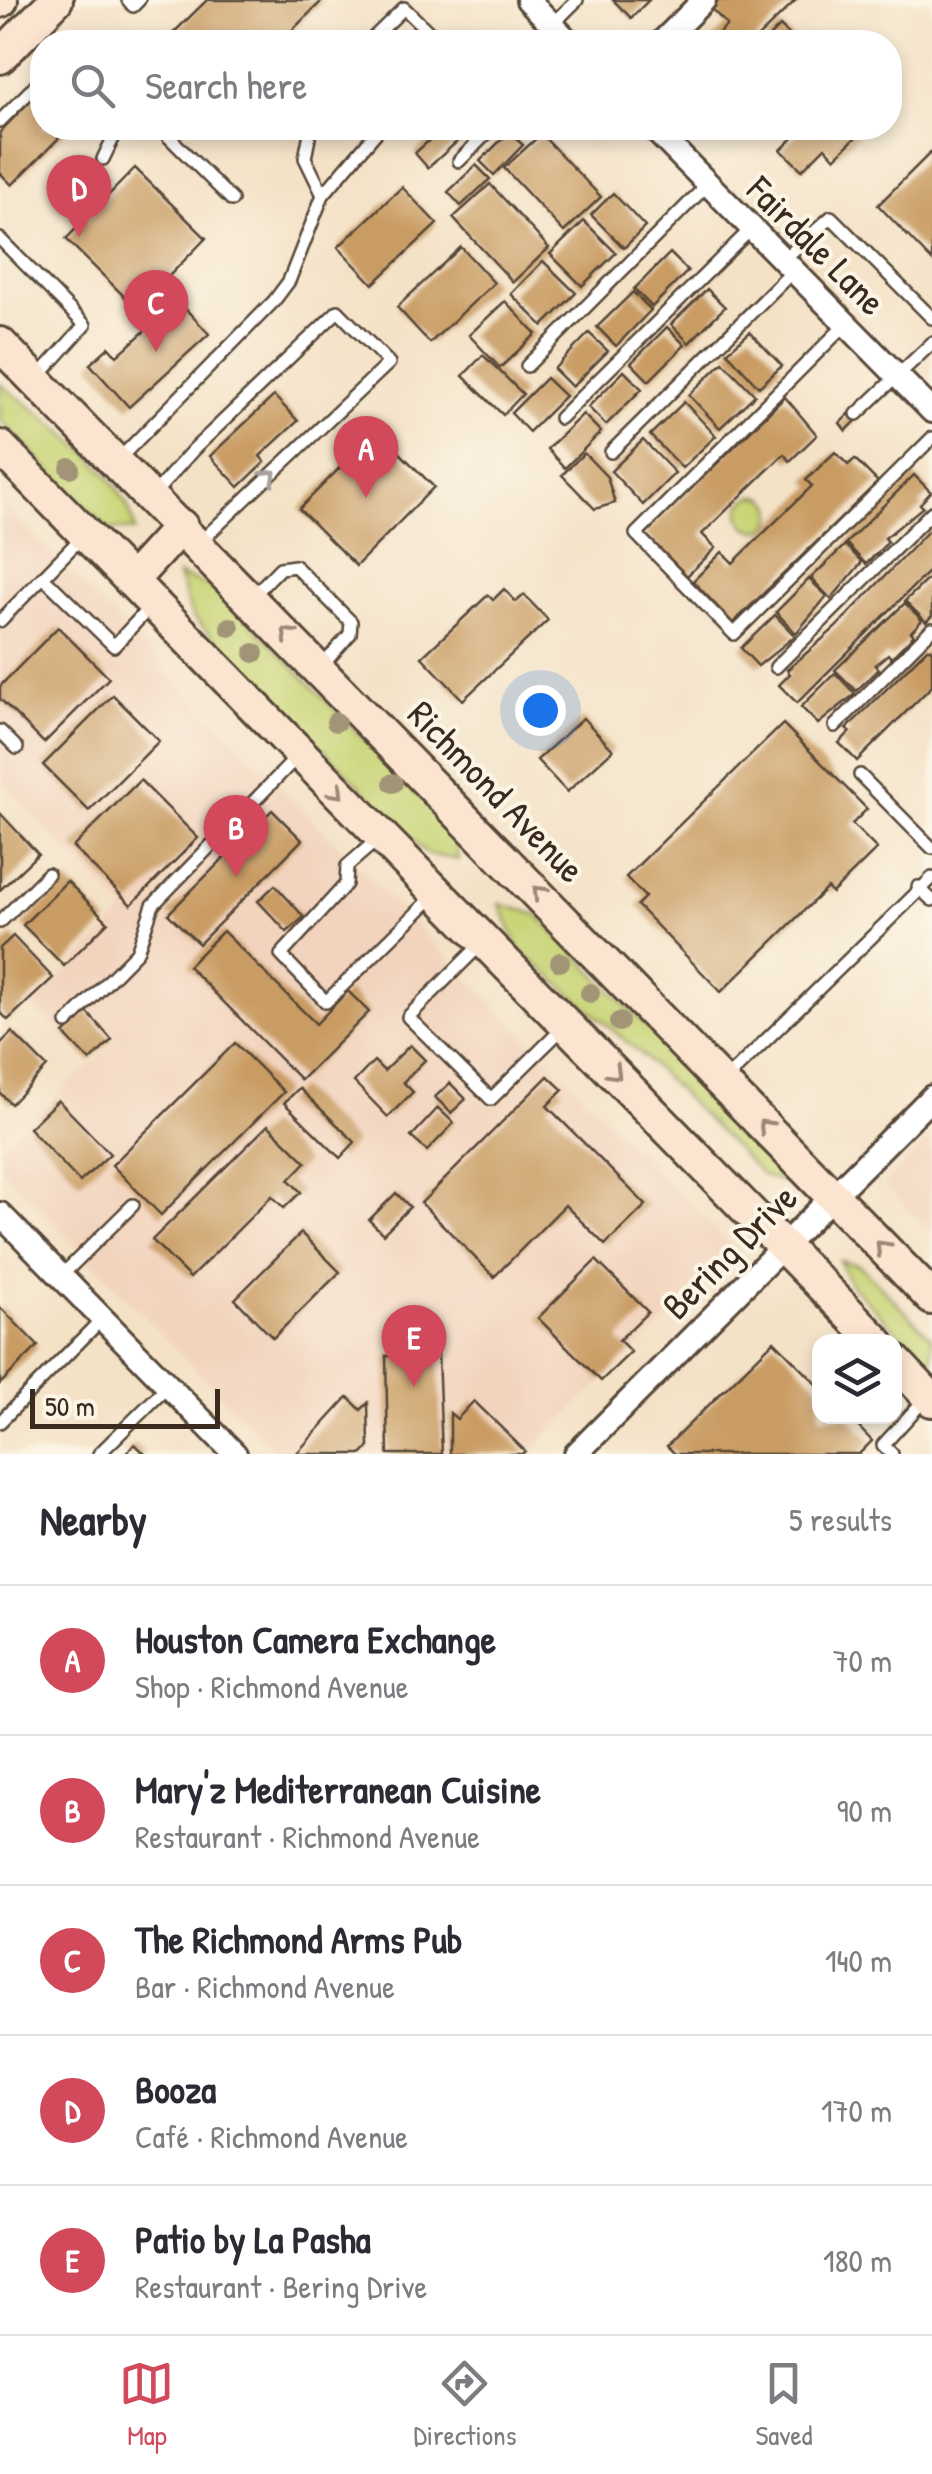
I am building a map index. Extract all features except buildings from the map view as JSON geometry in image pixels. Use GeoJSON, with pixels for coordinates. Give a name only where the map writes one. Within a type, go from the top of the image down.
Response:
{"type":"FeatureCollection","features":[{"type":"Feature","properties":{"kind":"main road"},"geometry":{"type":"LineString","coordinates":[[0,57],[56,0]]}},
{"type":"Feature","properties":{"kind":"main road","name":"Richmond Avenue"},"geometry":{"type":"LineString","coordinates":[[0,344],[252,597],[932,1298]]}},
{"type":"Feature","properties":{"kind":"main road"},"geometry":{"type":"LineString","coordinates":[[0,447],[869,1334]]}},
{"type":"Feature","properties":{"kind":"main road"},"geometry":{"type":"LineString","coordinates":[[142,592],[190,534]]}},
{"type":"Feature","properties":{"kind":"main road"},"geometry":{"type":"LineString","coordinates":[[902,1368],[930,1398]]}},
{"type":"Feature","properties":{"kind":"street"},"geometry":{"type":"LineString","coordinates":[[528,0],[557,30]]}},
{"type":"Feature","properties":{"kind":"street"},"geometry":{"type":"LineString","coordinates":[[674,30],[704,0]]}},
{"type":"Feature","properties":{"kind":"street","name":"Fairdale Lane"},"geometry":{"type":"LineString","coordinates":[[665,140],[932,411]]}},
{"type":"Feature","properties":{"kind":"street","name":"Bering Drive"},"geometry":{"type":"LineString","coordinates":[[576,1454],[932,1097]]}},
{"type":"Feature","properties":{"kind":"street"},"geometry":{"type":"LineString","coordinates":[[0,1214],[235,1454]]}},
{"type":"Feature","properties":{"kind":"lane"},"geometry":{"type":"LineString","coordinates":[[128,0],[134,6],[139,0]]}},
{"type":"Feature","properties":{"kind":"lane"},"geometry":{"type":"LineString","coordinates":[[552,25],[577,0]]}},
{"type":"Feature","properties":{"kind":"lane"},"geometry":{"type":"LineString","coordinates":[[381,30],[406,4],[429,30]]}},
{"type":"Feature","properties":{"kind":"lane"},"geometry":{"type":"LineString","coordinates":[[0,121],[30,91]]}},
{"type":"Feature","properties":{"kind":"lane"},"geometry":{"type":"LineString","coordinates":[[103,158],[112,140]]}},
{"type":"Feature","properties":{"kind":"lane"},"geometry":{"type":"LineString","coordinates":[[172,140],[232,200]]}},
{"type":"Feature","properties":{"kind":"lane"},"geometry":{"type":"LineString","coordinates":[[309,140],[306,158],[323,195]]}},
{"type":"Feature","properties":{"kind":"lane"},"geometry":{"type":"LineString","coordinates":[[117,461],[274,301],[289,280],[323,195],[370,140]]}},
{"type":"Feature","properties":{"kind":"lane"},"geometry":{"type":"LineString","coordinates":[[459,161],[480,140]]}},
{"type":"Feature","properties":{"kind":"lane"},"geometry":{"type":"LineString","coordinates":[[527,366],[708,184]]}},
{"type":"Feature","properties":{"kind":"lane"},"geometry":{"type":"LineString","coordinates":[[611,452],[831,217],[932,318]]}},
{"type":"Feature","properties":{"kind":"lane"},"geometry":{"type":"LineString","coordinates":[[560,418],[752,228]]}},
{"type":"Feature","properties":{"kind":"lane"},"geometry":{"type":"LineString","coordinates":[[0,239],[85,326],[36,380]]}},
{"type":"Feature","properties":{"kind":"lane"},"geometry":{"type":"LineString","coordinates":[[152,496],[193,450],[338,311],[389,363],[190,534]]}},
{"type":"Feature","properties":{"kind":"lane"},"geometry":{"type":"LineString","coordinates":[[846,324],[636,534],[734,634],[932,438]]}},
{"type":"Feature","properties":{"kind":"lane"},"geometry":{"type":"LineString","coordinates":[[857,414],[932,342]]}},
{"type":"Feature","properties":{"kind":"lane"},"geometry":{"type":"LineString","coordinates":[[776,667],[932,512]]}},
{"type":"Feature","properties":{"kind":"lane"},"geometry":{"type":"LineString","coordinates":[[0,621],[84,534]]}},
{"type":"Feature","properties":{"kind":"lane"},"geometry":{"type":"LineString","coordinates":[[252,597],[280,568],[295,566],[351,622],[350,634],[320,668]]}},
{"type":"Feature","properties":{"kind":"lane"},"geometry":{"type":"LineString","coordinates":[[43,577],[114,646],[142,592]]}},
{"type":"Feature","properties":{"kind":"lane"},"geometry":{"type":"LineString","coordinates":[[835,726],[932,630]]}},
{"type":"Feature","properties":{"kind":"lane"},"geometry":{"type":"LineString","coordinates":[[0,731],[17,748]]}},
{"type":"Feature","properties":{"kind":"lane"},"geometry":{"type":"LineString","coordinates":[[67,1024],[137,952],[154,905],[300,754]]}},
{"type":"Feature","properties":{"kind":"lane"},"geometry":{"type":"LineString","coordinates":[[860,774],[932,848]]}},
{"type":"Feature","properties":{"kind":"lane"},"geometry":{"type":"LineString","coordinates":[[381,836],[348,866],[346,884],[281,955],[326,1002],[437,893]]}},
{"type":"Feature","properties":{"kind":"lane"},"geometry":{"type":"LineString","coordinates":[[0,922],[48,874]]}},
{"type":"Feature","properties":{"kind":"lane"},"geometry":{"type":"LineString","coordinates":[[723,1082],[918,887],[932,878]]}},
{"type":"Feature","properties":{"kind":"lane"},"geometry":{"type":"LineString","coordinates":[[918,887],[932,900]]}},
{"type":"Feature","properties":{"kind":"lane"},"geometry":{"type":"LineString","coordinates":[[484,941],[408,1017],[491,1099],[567,1024]]}},
{"type":"Feature","properties":{"kind":"lane"},"geometry":{"type":"LineString","coordinates":[[61,1276],[133,1205]]}},
{"type":"Feature","properties":{"kind":"lane"},"geometry":{"type":"LineString","coordinates":[[0,1422],[102,1319]]}},
{"type":"Feature","properties":{"kind":"lane"},"geometry":{"type":"LineString","coordinates":[[99,1454],[168,1386]]}},
{"type":"Feature","properties":{"kind":"lane"},"geometry":{"type":"LineString","coordinates":[[892,1454],[883,1445],[930,1398]]}},
{"type":"Feature","properties":{"kind":"shaded area"},"geometry":{"type":"Polygon","coordinates":[[[0,501],[737,1252],[527,1454],[277,1454],[0,1167],[0,1147],[116,1041],[88,1010],[63,1032],[32,1006],[126,911],[0,780],[0,501]]]}},
{"type":"Feature","properties":{"kind":"shaded area"},"geometry":{"type":"Polygon","coordinates":[[[932,1136],[932,1233],[884,1184],[932,1136]]]}},
{"type":"Feature","properties":{"kind":"green space"},"geometry":{"type":"Polygon","coordinates":[[[0,384],[61,430],[101,467],[129,509],[135,531],[108,529],[0,420],[0,384]]]}},
{"type":"Feature","properties":{"kind":"green space"},"geometry":{"type":"Polygon","coordinates":[[[757,496],[769,501],[774,513],[769,525],[757,530],[745,525],[740,513],[745,501],[757,496]]]}},
{"type":"Feature","properties":{"kind":"green space"},"geometry":{"type":"Polygon","coordinates":[[[178,575],[217,589],[454,831],[458,860],[427,854],[192,616],[178,575]]]}},
{"type":"Feature","properties":{"kind":"green space"},"geometry":{"type":"Polygon","coordinates":[[[500,904],[536,914],[783,1164],[783,1182],[763,1176],[642,1055],[519,949],[500,904]]]}},
{"type":"Feature","properties":{"kind":"green space"},"geometry":{"type":"Polygon","coordinates":[[[840,1261],[859,1265],[932,1338],[932,1367],[902,1334],[850,1284],[840,1261]]]}},
{"type":"Feature","properties":{"kind":"place","name":"Booza"},"geometry":{"type":"Point","coordinates":[79,237]}},
{"type":"Feature","properties":{"kind":"place","name":"The Richmond Arms Pub"},"geometry":{"type":"Point","coordinates":[156,352]}},
{"type":"Feature","properties":{"kind":"place","name":"Houston Camera Exchange"},"geometry":{"type":"Point","coordinates":[366,498]}},
{"type":"Feature","properties":{"kind":"place","name":"Mary'z Mediterranean Cuisine"},"geometry":{"type":"Point","coordinates":[236,877]}},
{"type":"Feature","properties":{"kind":"place","name":"Patio by La Pasha"},"geometry":{"type":"Point","coordinates":[414,1387]}}]}
